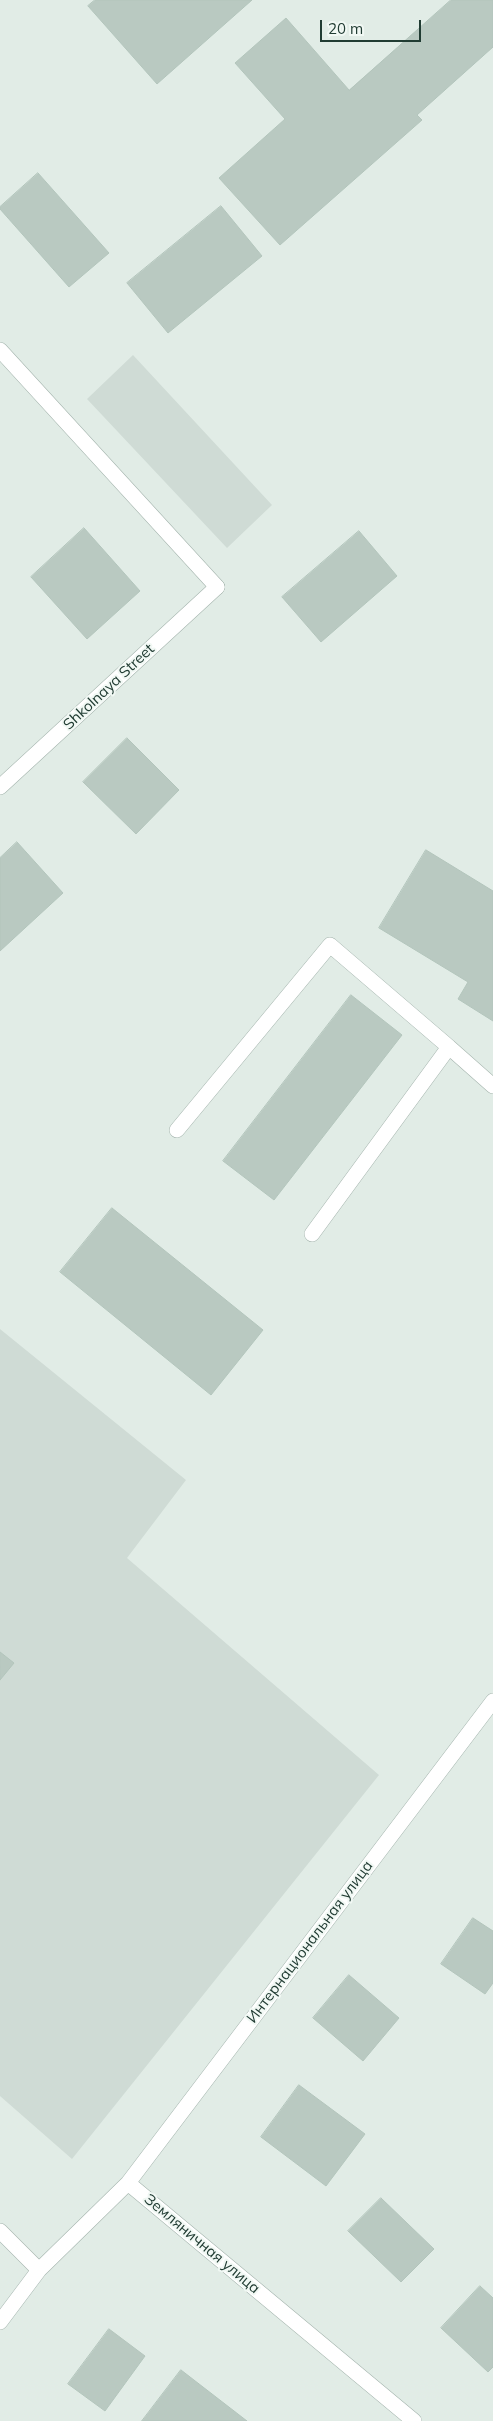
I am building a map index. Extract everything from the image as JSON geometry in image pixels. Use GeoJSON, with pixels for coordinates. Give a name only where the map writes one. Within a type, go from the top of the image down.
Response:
{"type":"FeatureCollection","features":[{"type":"Feature","properties":{"kind":"street","name":"Shkolnaya Street"},"geometry":{"type":"LineString","coordinates":[[0,350],[217,587],[0,787]]}},
{"type":"Feature","properties":{"kind":"street"},"geometry":{"type":"LineString","coordinates":[[176,1130],[330,945],[493,1086]]}},
{"type":"Feature","properties":{"kind":"street"},"geometry":{"type":"LineString","coordinates":[[312,1234],[449,1047]]}},
{"type":"Feature","properties":{"kind":"street","name":"Интернациональная улица"},"geometry":{"type":"LineString","coordinates":[[128,2183],[493,1701]]}},
{"type":"Feature","properties":{"kind":"street"},"geometry":{"type":"LineString","coordinates":[[0,2322],[40,2270],[128,2183]]}},
{"type":"Feature","properties":{"kind":"street","name":"Земляничная улица"},"geometry":{"type":"LineString","coordinates":[[128,2183],[414,2421]]}},
{"type":"Feature","properties":{"kind":"street"},"geometry":{"type":"LineString","coordinates":[[0,2231],[40,2270]]}},
{"type":"Feature","properties":{"kind":"shaded area"},"geometry":{"type":"Polygon","coordinates":[[[133,355],[272,505],[227,548],[87,399],[133,355]]]}},
{"type":"Feature","properties":{"kind":"shaded area"},"geometry":{"type":"Polygon","coordinates":[[[0,1329],[186,1480],[127,1558],[379,1775],[72,2159],[0,2096],[0,1329]]]}},
{"type":"Feature","properties":{"kind":"building"},"geometry":{"type":"Polygon","coordinates":[[[95,0],[252,0],[157,84],[88,6],[95,0]]]}},
{"type":"Feature","properties":{"kind":"building"},"geometry":{"type":"Polygon","coordinates":[[[451,0],[493,0],[493,47],[417,115],[422,120],[280,245],[219,178],[285,119],[235,63],[286,18],[349,90],[451,0]]]}},
{"type":"Feature","properties":{"kind":"building"},"geometry":{"type":"Polygon","coordinates":[[[38,173],[109,253],[69,287],[0,209],[38,173]]]}},
{"type":"Feature","properties":{"kind":"building"},"geometry":{"type":"Polygon","coordinates":[[[221,206],[262,256],[168,333],[127,283],[221,206]]]}},
{"type":"Feature","properties":{"kind":"building"},"geometry":{"type":"Polygon","coordinates":[[[84,528],[140,591],[87,639],[31,577],[84,528]]]}},
{"type":"Feature","properties":{"kind":"building"},"geometry":{"type":"Polygon","coordinates":[[[359,531],[397,576],[321,642],[282,597],[359,531]]]}},
{"type":"Feature","properties":{"kind":"building"},"geometry":{"type":"Polygon","coordinates":[[[127,738],[179,790],[136,834],[83,782],[127,738]]]}},
{"type":"Feature","properties":{"kind":"building"},"geometry":{"type":"Polygon","coordinates":[[[17,842],[63,893],[0,951],[0,858],[17,842]]]}},
{"type":"Feature","properties":{"kind":"building"},"geometry":{"type":"Polygon","coordinates":[[[426,850],[493,891],[493,1021],[458,999],[468,982],[379,928],[426,850]]]}},
{"type":"Feature","properties":{"kind":"building"},"geometry":{"type":"Polygon","coordinates":[[[351,995],[402,1035],[274,1200],[223,1161],[351,995]]]}},
{"type":"Feature","properties":{"kind":"building"},"geometry":{"type":"Polygon","coordinates":[[[112,1208],[263,1330],[211,1395],[60,1272],[112,1208]]]}},
{"type":"Feature","properties":{"kind":"building"},"geometry":{"type":"Polygon","coordinates":[[[0,1652],[14,1663],[0,1680],[0,1652]]]}},
{"type":"Feature","properties":{"kind":"building"},"geometry":{"type":"Polygon","coordinates":[[[473,1918],[493,1931],[493,1983],[485,1994],[441,1964],[473,1918]]]}},
{"type":"Feature","properties":{"kind":"building"},"geometry":{"type":"Polygon","coordinates":[[[349,1975],[399,2018],[363,2061],[313,2018],[349,1975]]]}},
{"type":"Feature","properties":{"kind":"building"},"geometry":{"type":"Polygon","coordinates":[[[299,2085],[365,2134],[326,2186],[261,2137],[299,2085]]]}},
{"type":"Feature","properties":{"kind":"building"},"geometry":{"type":"Polygon","coordinates":[[[381,2198],[434,2249],[401,2282],[348,2231],[381,2198]]]}},
{"type":"Feature","properties":{"kind":"building"},"geometry":{"type":"Polygon","coordinates":[[[480,2286],[493,2298],[493,2367],[488,2372],[441,2328],[480,2286]]]}},
{"type":"Feature","properties":{"kind":"building"},"geometry":{"type":"Polygon","coordinates":[[[109,2329],[145,2356],[105,2411],[68,2384],[109,2329]]]}},
{"type":"Feature","properties":{"kind":"building"},"geometry":{"type":"Polygon","coordinates":[[[181,2370],[247,2421],[142,2421],[181,2370]]]}}]}
